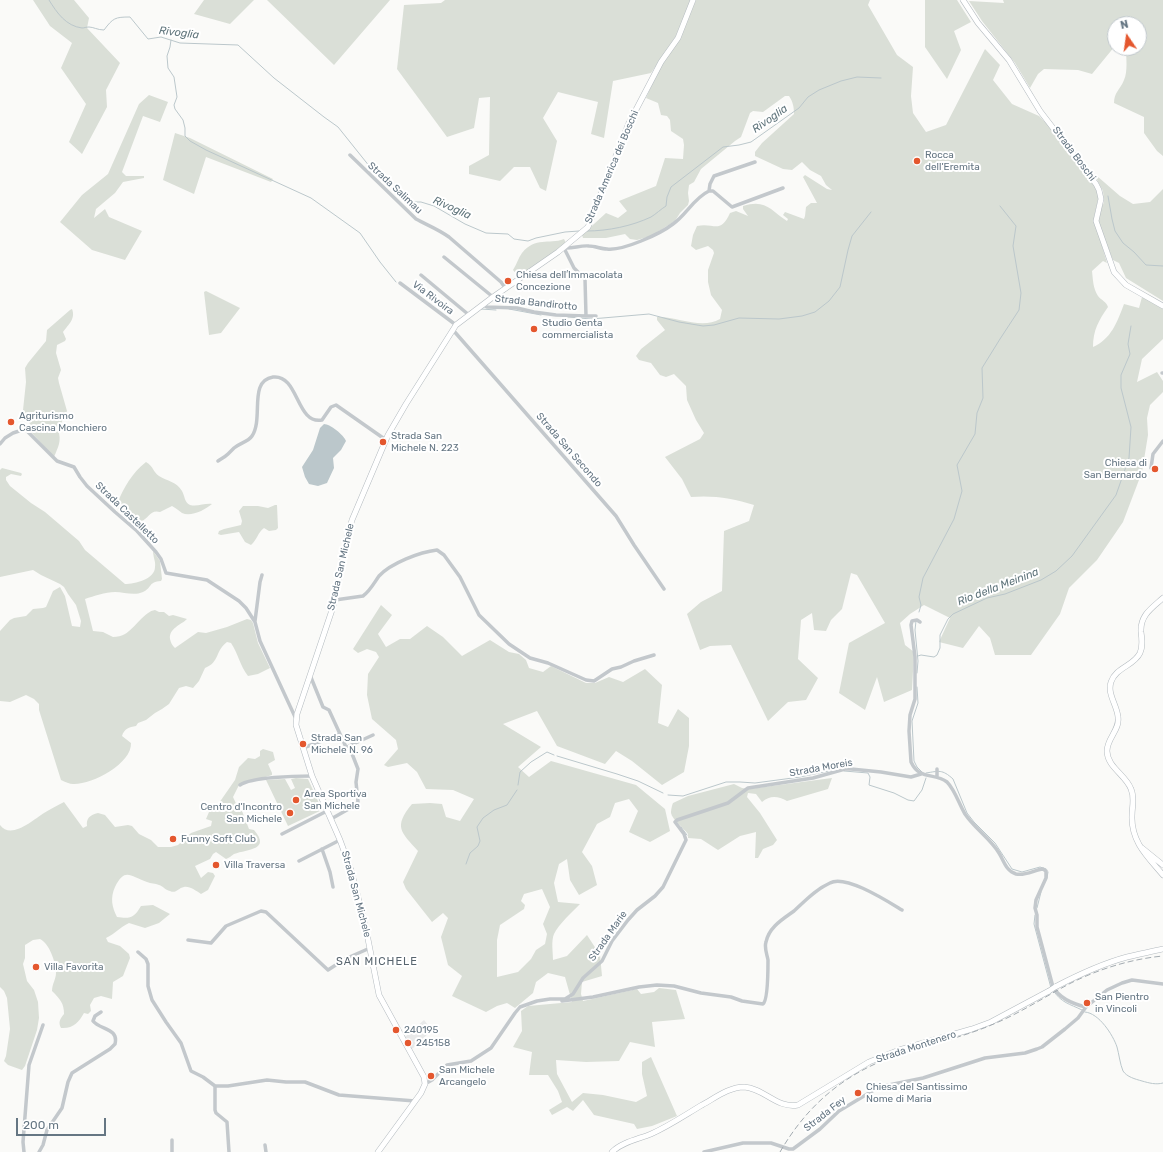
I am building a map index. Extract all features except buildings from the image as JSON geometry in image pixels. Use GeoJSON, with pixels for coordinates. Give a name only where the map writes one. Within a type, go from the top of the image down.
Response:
{"type":"FeatureCollection","features":[{"type":"Feature","properties":{"kind":"street","name":"Strada America dei Boschi"},"geometry":{"type":"LineString","coordinates":[[454,327],[493,297],[564,248],[586,229],[592,219],[628,124],[661,62],[678,38],[693,0]]}},
{"type":"Feature","properties":{"kind":"street","name":"Strada Boschi"},"geometry":{"type":"LineString","coordinates":[[963,0],[978,23],[1009,60],[1040,111],[1100,190],[1101,199],[1096,221],[1114,272],[1126,285],[1163,306]]}},
{"type":"Feature","properties":{"kind":"street","name":"Strada Salimau"},"geometry":{"type":"LineString","coordinates":[[350,155],[416,219],[440,230],[449,237],[501,282],[506,289]]}},
{"type":"Feature","properties":{"kind":"street"},"geometry":{"type":"LineString","coordinates":[[564,248],[589,246],[608,250],[653,236],[673,224],[694,202],[709,191],[710,184],[714,176],[755,162]]}},
{"type":"Feature","properties":{"kind":"street"},"geometry":{"type":"LineString","coordinates":[[709,191],[713,191],[732,206],[783,188]]}},
{"type":"Feature","properties":{"kind":"street","name":"Strada Bandirotto"},"geometry":{"type":"LineString","coordinates":[[483,305],[487,307],[517,308],[549,314],[586,316],[585,279],[574,268],[564,248]]}},
{"type":"Feature","properties":{"kind":"street"},"geometry":{"type":"LineString","coordinates":[[444,257],[493,297]]}},
{"type":"Feature","properties":{"kind":"street"},"geometry":{"type":"LineString","coordinates":[[421,275],[469,315]]}},
{"type":"Feature","properties":{"kind":"street","name":"Via Rivoira"},"geometry":{"type":"LineString","coordinates":[[400,283],[454,327]]}},
{"type":"Feature","properties":{"kind":"street"},"geometry":{"type":"LineString","coordinates":[[586,316],[596,316]]}},
{"type":"Feature","properties":{"kind":"street","name":"Strada San Michele"},"geometry":{"type":"LineString","coordinates":[[425,1084],[423,1073],[380,998],[370,948],[356,892],[340,840],[312,776],[296,719],[335,600],[352,520],[386,440],[406,404],[454,327]]}},
{"type":"Feature","properties":{"kind":"street","name":"Strada San Secondo"},"geometry":{"type":"LineString","coordinates":[[454,327],[616,516],[664,589]]}},
{"type":"Feature","properties":{"kind":"street"},"geometry":{"type":"LineString","coordinates":[[218,461],[234,448],[249,439],[253,434],[257,422],[259,386],[269,379],[277,378],[286,383],[295,392],[302,409],[310,417],[317,420],[323,419],[330,407],[336,405],[386,440]]}},
{"type":"Feature","properties":{"kind":"street","name":"Strada Castelletto"},"geometry":{"type":"LineString","coordinates":[[0,444],[5,438],[13,433],[22,430],[28,431],[57,461],[74,467],[87,486],[137,531],[158,555],[166,574],[210,581],[242,604],[249,611],[255,622],[260,641],[296,719]]}},
{"type":"Feature","properties":{"kind":"street"},"geometry":{"type":"LineString","coordinates":[[1151,468],[1153,454],[1163,441]]}},
{"type":"Feature","properties":{"kind":"street"},"geometry":{"type":"LineString","coordinates":[[335,600],[363,596],[369,591],[379,576],[390,568],[403,560],[437,550],[444,555],[460,577],[479,616],[509,644],[530,658],[548,663],[586,680],[594,681],[612,669],[623,667],[634,661],[654,655]]}},
{"type":"Feature","properties":{"kind":"street","name":"Strada Castelletto"},"geometry":{"type":"LineString","coordinates":[[255,622],[262,575]]}},
{"type":"Feature","properties":{"kind":"street"},"geometry":{"type":"LineString","coordinates":[[1163,598],[1150,609],[1143,618],[1141,626],[1142,644],[1140,653],[1132,662],[1114,675],[1110,685],[1110,692],[1118,720],[1116,729],[1108,745],[1108,756],[1114,768],[1130,785],[1132,790],[1134,799],[1132,815],[1133,829],[1139,847],[1163,876]]}},
{"type":"Feature","properties":{"kind":"street"},"geometry":{"type":"LineString","coordinates":[[920,622],[917,620],[912,621],[911,626],[915,647],[915,699],[910,715],[909,730],[911,762],[921,774]]}},
{"type":"Feature","properties":{"kind":"street"},"geometry":{"type":"LineString","coordinates":[[310,675],[323,707],[329,710],[346,747]]}},
{"type":"Feature","properties":{"kind":"street"},"geometry":{"type":"LineString","coordinates":[[303,748],[340,734]]}},
{"type":"Feature","properties":{"kind":"street"},"geometry":{"type":"LineString","coordinates":[[331,819],[354,806],[358,802],[356,782],[358,769],[349,746],[373,735]]}},
{"type":"Feature","properties":{"kind":"street","name":"Strada Moreis"},"geometry":{"type":"LineString","coordinates":[[770,784],[813,778],[851,768],[912,777],[921,774],[931,777],[937,773],[949,785],[961,808],[973,825],[993,844],[1006,867],[1015,873],[1022,874],[1029,874],[1038,869],[1043,869],[1046,871],[1046,878],[1036,900],[1036,911],[1037,927],[1053,987],[1064,999],[1085,1010]]}},
{"type":"Feature","properties":{"kind":"street"},"geometry":{"type":"LineString","coordinates":[[240,785],[249,781],[312,776]]}},
{"type":"Feature","properties":{"kind":"street","name":"Strada Marie"},"geometry":{"type":"LineString","coordinates":[[425,1084],[432,1080],[447,1065],[471,1061],[491,1048],[514,1013],[520,1007],[537,1001],[565,999],[574,994],[583,978],[602,961],[612,941],[628,920],[665,884],[686,840],[684,832],[675,822],[684,817],[728,803],[748,788],[770,784]]}},
{"type":"Feature","properties":{"kind":"street"},"geometry":{"type":"LineString","coordinates":[[282,834],[327,811]]}},
{"type":"Feature","properties":{"kind":"street"},"geometry":{"type":"LineString","coordinates":[[299,861],[340,840]]}},
{"type":"Feature","properties":{"kind":"street"},"geometry":{"type":"LineString","coordinates":[[1139,847],[1145,849],[1163,865]]}},
{"type":"Feature","properties":{"kind":"street"},"geometry":{"type":"LineString","coordinates":[[322,849],[330,872],[333,887]]}},
{"type":"Feature","properties":{"kind":"street"},"geometry":{"type":"LineString","coordinates":[[553,999],[579,999],[639,986],[657,985],[674,986],[701,993],[731,997],[742,1001],[763,1004],[766,1002],[767,992],[768,961],[765,944],[768,936],[776,924],[820,889],[831,882],[838,880],[848,882],[902,910]]}},
{"type":"Feature","properties":{"kind":"street","name":"Strada San Michele"},"geometry":{"type":"LineString","coordinates":[[188,940],[211,943],[226,926],[261,911],[266,912],[328,970],[345,959],[370,948]]}},
{"type":"Feature","properties":{"kind":"street","name":"Strada Montenero"},"geometry":{"type":"LineString","coordinates":[[612,1152],[623,1145],[662,1128],[731,1089],[742,1087],[750,1088],[781,1104],[798,1106],[869,1062],[899,1050],[991,1022],[1079,975],[1127,957],[1163,949]]}},
{"type":"Feature","properties":{"kind":"street"},"geometry":{"type":"LineString","coordinates":[[138,952],[148,964],[148,986],[152,1000],[181,1043],[191,1071],[216,1086],[228,1086],[267,1080],[305,1082],[339,1095],[415,1102]]}},
{"type":"Feature","properties":{"kind":"street"},"geometry":{"type":"LineString","coordinates":[[1085,1010],[1107,990],[1126,981],[1132,980],[1163,984]]}},
{"type":"Feature","properties":{"kind":"street","name":"Strada Fey"},"geometry":{"type":"LineString","coordinates":[[704,1152],[743,1142],[771,1143],[793,1149],[820,1129],[839,1111],[879,1087],[923,1078],[985,1058],[1025,1053],[1042,1047],[1069,1026],[1085,1010]]}},
{"type":"Feature","properties":{"kind":"street"},"geometry":{"type":"LineString","coordinates":[[39,1152],[43,1145],[47,1130],[62,1108],[68,1082],[72,1073],[110,1049],[115,1044],[116,1037],[113,1032],[97,1025],[93,1021],[95,1016],[101,1012]]}},
{"type":"Feature","properties":{"kind":"street"},"geometry":{"type":"LineString","coordinates":[[24,1152],[23,1142],[29,1065],[43,1025]]}},
{"type":"Feature","properties":{"kind":"street"},"geometry":{"type":"LineString","coordinates":[[378,1152],[415,1102],[425,1084]]}},
{"type":"Feature","properties":{"kind":"street"},"geometry":{"type":"LineString","coordinates":[[216,1086],[215,1110],[216,1113],[227,1122],[229,1152]]}},
{"type":"Feature","properties":{"kind":"street"},"geometry":{"type":"LineString","coordinates":[[172,1140],[172,1152]]}},
{"type":"Feature","properties":{"kind":"street"},"geometry":{"type":"LineString","coordinates":[[265,1145],[266,1152]]}},
{"type":"Feature","properties":{"kind":"shaded area"},"geometry":{"type":"Polygon","coordinates":[[[33,0],[74,0],[89,18],[87,28],[120,63],[106,90],[107,107],[82,154],[69,142],[86,104],[61,68],[72,43],[50,26],[33,0]]]}},
{"type":"Feature","properties":{"kind":"shaded area"},"geometry":{"type":"Polygon","coordinates":[[[204,0],[254,0],[230,24],[194,14],[204,0]]]}},
{"type":"Feature","properties":{"kind":"shaded area"},"geometry":{"type":"Polygon","coordinates":[[[267,0],[390,0],[334,65],[267,0]]]}},
{"type":"Feature","properties":{"kind":"shaded area"},"geometry":{"type":"Polygon","coordinates":[[[445,0],[691,0],[676,36],[651,73],[613,81],[604,138],[591,134],[598,102],[558,92],[543,118],[557,141],[546,191],[540,188],[530,167],[514,167],[500,181],[469,174],[469,166],[489,155],[490,97],[479,98],[474,128],[447,137],[397,69],[404,5],[441,3],[445,0]]]}},
{"type":"Feature","properties":{"kind":"shaded area"},"geometry":{"type":"Polygon","coordinates":[[[696,0],[870,0],[868,5],[897,55],[913,67],[911,96],[913,113],[926,132],[946,125],[985,49],[1000,65],[993,80],[1012,104],[1039,116],[1048,125],[1095,186],[1099,195],[1094,218],[1107,263],[1103,261],[1092,271],[1096,293],[1108,307],[1097,326],[1094,335],[1093,347],[1104,340],[1113,330],[1124,304],[1139,308],[1142,297],[1163,308],[1163,339],[1142,359],[1137,382],[1157,372],[1163,381],[1163,392],[1150,405],[1147,418],[1148,435],[1142,472],[1123,522],[1097,560],[1069,588],[1060,614],[1031,655],[995,655],[990,638],[979,626],[963,648],[939,642],[950,618],[924,605],[900,623],[905,645],[914,652],[912,690],[884,702],[877,677],[865,710],[839,693],[849,643],[885,623],[857,575],[851,573],[842,609],[831,620],[826,631],[814,630],[812,613],[801,620],[798,659],[818,678],[806,700],[788,702],[768,721],[731,645],[710,646],[700,650],[687,614],[701,602],[722,591],[724,531],[749,521],[754,505],[722,498],[706,496],[691,497],[682,479],[665,457],[700,439],[704,433],[687,400],[686,386],[674,374],[666,377],[660,375],[651,363],[639,360],[636,356],[641,349],[665,330],[657,320],[657,317],[697,323],[713,322],[720,319],[722,310],[711,295],[708,282],[708,270],[714,253],[713,250],[708,246],[696,250],[691,246],[693,235],[697,226],[720,226],[730,213],[736,211],[748,216],[743,209],[743,206],[751,204],[763,205],[787,221],[788,219],[783,215],[785,212],[804,219],[806,207],[811,203],[817,203],[803,177],[805,175],[827,189],[832,190],[826,185],[821,176],[810,170],[802,162],[792,170],[783,169],[755,156],[755,152],[762,143],[794,114],[789,96],[785,96],[763,112],[753,111],[750,113],[741,137],[701,169],[694,182],[689,185],[688,205],[675,221],[651,236],[637,240],[630,239],[625,234],[606,238],[583,238],[582,235],[606,213],[618,218],[627,211],[619,201],[656,186],[665,158],[683,159],[683,139],[671,131],[670,120],[667,116],[661,115],[658,103],[646,98],[696,0]]]}},
{"type":"Feature","properties":{"kind":"shaded area"},"geometry":{"type":"Polygon","coordinates":[[[925,0],[957,0],[971,22],[954,31],[961,50],[947,79],[925,47],[925,0]]]}},
{"type":"Feature","properties":{"kind":"shaded area"},"geometry":{"type":"Polygon","coordinates":[[[1003,0],[1163,0],[1163,156],[1157,151],[1144,133],[1144,117],[1114,103],[1116,94],[1125,76],[1126,56],[1147,56],[1147,16],[1107,16],[1107,56],[1092,74],[1078,70],[1044,69],[1038,74],[1030,88],[1015,63],[982,21],[969,1],[1004,3],[1003,0]]]}},
{"type":"Feature","properties":{"kind":"shaded area"},"geometry":{"type":"Polygon","coordinates":[[[149,95],[168,102],[160,122],[143,116],[122,172],[126,176],[144,176],[144,178],[123,182],[115,193],[96,209],[94,218],[105,209],[109,217],[142,231],[125,260],[92,250],[60,222],[82,195],[108,174],[139,104],[149,95]]]}},
{"type":"Feature","properties":{"kind":"shaded area"},"geometry":{"type":"Polygon","coordinates":[[[175,133],[190,138],[273,179],[271,182],[206,157],[194,194],[163,180],[175,133]]]}},
{"type":"Feature","properties":{"kind":"shaded area"},"geometry":{"type":"Polygon","coordinates":[[[1097,176],[1120,196],[1133,204],[1150,202],[1163,189],[1163,301],[1126,278],[1119,263],[1113,260],[1099,226],[1099,213],[1104,202],[1103,191],[1096,178],[1097,176]]]}},
{"type":"Feature","properties":{"kind":"shaded area"},"geometry":{"type":"Polygon","coordinates":[[[564,239],[566,243],[519,277],[513,270],[519,257],[532,244],[564,239]]]}},
{"type":"Feature","properties":{"kind":"shaded area"},"geometry":{"type":"Polygon","coordinates":[[[206,291],[240,308],[221,333],[209,335],[204,292],[206,291]]]}},
{"type":"Feature","properties":{"kind":"shaded area"},"geometry":{"type":"Polygon","coordinates":[[[72,309],[72,319],[63,332],[66,339],[57,345],[56,353],[61,370],[58,378],[67,411],[58,430],[60,441],[54,457],[31,432],[31,426],[23,410],[26,382],[25,368],[46,341],[47,330],[72,309]]]}},
{"type":"Feature","properties":{"kind":"shaded area"},"geometry":{"type":"Polygon","coordinates":[[[324,424],[327,424],[336,430],[346,441],[341,450],[333,458],[334,468],[327,483],[318,486],[309,484],[302,467],[313,450],[320,428],[324,424]]]}},
{"type":"Feature","properties":{"kind":"shaded area"},"geometry":{"type":"Polygon","coordinates":[[[146,462],[159,476],[180,488],[188,504],[195,506],[212,504],[202,511],[190,514],[182,513],[172,506],[160,512],[154,512],[141,521],[124,515],[117,507],[117,504],[129,481],[146,462]]]}},
{"type":"Feature","properties":{"kind":"shaded area"},"geometry":{"type":"Polygon","coordinates":[[[2,468],[21,473],[21,476],[11,474],[6,477],[6,480],[10,486],[45,512],[79,541],[85,550],[125,584],[139,582],[152,575],[155,565],[153,551],[160,561],[161,581],[152,584],[143,592],[133,594],[111,592],[85,599],[93,631],[103,632],[113,637],[124,635],[147,613],[155,610],[164,612],[169,616],[173,615],[187,619],[171,632],[170,639],[175,648],[198,632],[206,633],[247,619],[251,620],[253,623],[258,643],[270,668],[258,674],[248,676],[231,643],[227,642],[223,645],[213,663],[205,668],[199,681],[193,688],[186,686],[179,688],[169,704],[146,720],[138,723],[136,726],[125,730],[122,736],[131,743],[130,751],[118,765],[109,772],[90,781],[72,784],[61,780],[39,710],[39,704],[34,699],[26,695],[10,702],[0,701],[0,631],[10,620],[26,616],[33,609],[46,607],[53,591],[60,587],[65,596],[72,626],[80,627],[81,621],[76,605],[64,587],[60,584],[33,570],[0,577],[0,470],[2,468]]]}},
{"type":"Feature","properties":{"kind":"shaded area"},"geometry":{"type":"Polygon","coordinates":[[[277,505],[278,528],[276,530],[269,531],[264,528],[251,545],[245,542],[239,532],[221,535],[218,534],[219,531],[224,529],[241,525],[242,521],[239,511],[243,506],[268,508],[277,505]]]}},
{"type":"Feature","properties":{"kind":"shaded area"},"geometry":{"type":"Polygon","coordinates":[[[381,605],[392,615],[378,634],[386,647],[400,639],[410,639],[427,626],[443,637],[462,656],[490,640],[509,652],[519,654],[526,660],[529,668],[543,672],[551,666],[586,683],[595,683],[609,677],[623,682],[645,669],[662,685],[658,723],[668,727],[678,709],[689,718],[689,746],[684,772],[662,785],[632,761],[616,751],[605,764],[557,746],[537,711],[503,724],[541,747],[518,767],[529,777],[551,761],[636,785],[665,809],[670,831],[650,842],[629,832],[638,811],[629,799],[615,803],[610,817],[597,824],[582,852],[592,866],[597,885],[579,895],[570,880],[567,859],[559,864],[554,883],[558,902],[580,904],[562,922],[554,934],[552,943],[553,960],[567,956],[587,935],[600,955],[602,976],[582,982],[581,994],[583,1001],[637,989],[641,994],[654,992],[659,988],[676,990],[685,1019],[652,1022],[655,1047],[630,1042],[619,1061],[586,1062],[556,1060],[557,1074],[572,1102],[583,1093],[603,1095],[636,1102],[647,1096],[642,1074],[642,1062],[651,1057],[677,1116],[652,1126],[637,1129],[634,1124],[594,1115],[583,1100],[573,1111],[567,1107],[552,1115],[549,1110],[562,1102],[558,1091],[548,1075],[529,1075],[532,1052],[513,1047],[522,1031],[521,1011],[528,1006],[572,1002],[565,977],[548,973],[536,982],[533,993],[515,1008],[507,1003],[486,1012],[452,996],[462,976],[448,965],[441,937],[448,918],[443,913],[432,922],[406,889],[403,882],[418,851],[407,839],[401,824],[406,812],[412,804],[430,803],[442,804],[446,817],[460,821],[474,799],[453,790],[426,789],[417,772],[407,763],[388,767],[384,765],[398,749],[396,740],[372,719],[367,695],[368,674],[379,657],[376,652],[367,649],[358,653],[353,649],[381,605]],[[542,889],[524,894],[521,901],[525,905],[524,909],[500,925],[497,940],[497,977],[518,972],[531,959],[536,950],[545,944],[547,934],[543,924],[550,907],[542,889]]]}},
{"type":"Feature","properties":{"kind":"shaded area"},"geometry":{"type":"Polygon","coordinates":[[[263,749],[273,752],[275,760],[268,764],[272,775],[239,785],[233,797],[239,810],[242,811],[249,829],[254,830],[259,837],[259,845],[256,848],[234,854],[226,859],[216,852],[210,859],[195,866],[201,878],[208,872],[213,873],[215,876],[208,890],[201,894],[188,887],[172,892],[156,884],[148,883],[128,875],[122,877],[115,887],[112,899],[117,917],[131,917],[141,906],[153,905],[170,914],[159,923],[145,928],[129,923],[106,938],[108,942],[120,946],[129,954],[130,958],[123,976],[113,982],[112,999],[101,996],[94,998],[90,1005],[91,1011],[88,1014],[84,1013],[78,1022],[72,1026],[61,1028],[60,1022],[64,1014],[64,1010],[61,1001],[52,991],[56,973],[55,964],[51,953],[46,944],[40,939],[33,940],[25,945],[25,958],[23,964],[27,981],[34,990],[38,1002],[39,1018],[37,1030],[25,1066],[22,1070],[8,1065],[4,1061],[10,1029],[7,998],[4,991],[0,987],[0,825],[5,829],[16,830],[64,802],[83,828],[87,826],[89,817],[98,813],[105,815],[115,827],[128,825],[132,826],[139,834],[151,840],[158,847],[171,847],[178,845],[191,833],[211,826],[212,821],[206,819],[209,812],[219,803],[235,780],[239,767],[248,758],[255,759],[260,756],[260,751],[263,749]]]}},
{"type":"Feature","properties":{"kind":"shaded area"},"geometry":{"type":"Polygon","coordinates":[[[832,778],[828,789],[787,801],[780,798],[771,797],[762,802],[756,794],[748,793],[747,797],[760,813],[777,840],[773,845],[763,849],[758,858],[755,858],[756,832],[740,836],[718,850],[701,839],[688,838],[688,834],[671,813],[673,803],[688,796],[734,784],[742,788],[749,789],[832,778]]]}},
{"type":"Feature","properties":{"kind":"shaded area","name":"Area Sportiva San Michele"},"geometry":{"type":"Polygon","coordinates":[[[285,779],[291,790],[295,788],[291,779],[308,779],[322,810],[288,826],[266,780],[285,779]]]}},
{"type":"Feature","properties":{"kind":"shaded area"},"geometry":{"type":"Polygon","coordinates":[[[424,1020],[432,1030],[412,1049],[405,1037],[424,1020]]]}},
{"type":"Feature","properties":{"kind":"waterway","name":"Rivoglia"},"geometry":{"type":"LineString","coordinates":[[49,0],[62,18],[76,27],[91,27],[104,30],[115,19],[130,17],[148,39],[161,37],[180,43],[238,45],[274,78],[338,127],[370,167],[401,197],[409,202],[421,202],[434,206],[465,224],[486,233],[508,234],[514,239],[528,241],[565,232],[579,231]]}},
{"type":"Feature","properties":{"kind":"waterway"},"geometry":{"type":"LineString","coordinates":[[171,40],[167,56],[168,68],[174,77],[177,97],[174,105],[175,109],[183,120],[185,136],[190,141],[206,150],[311,198],[360,233],[396,282]]}},
{"type":"Feature","properties":{"kind":"waterway","name":"Rivoglia"},"geometry":{"type":"LineString","coordinates":[[587,231],[620,227],[651,217],[666,206],[667,197],[671,187],[723,147],[751,142],[799,108],[808,97],[819,90],[841,81],[857,77],[881,78]]}},
{"type":"Feature","properties":{"kind":"waterway"},"geometry":{"type":"LineString","coordinates":[[1108,196],[1115,231],[1123,243],[1146,265],[1163,266]]}},
{"type":"Feature","properties":{"kind":"waterway"},"geometry":{"type":"LineString","coordinates":[[919,612],[921,605],[919,597],[923,578],[954,519],[962,491],[957,465],[975,434],[977,413],[983,398],[982,368],[1019,310],[1021,293],[1013,246],[1016,226],[1000,206]]}},
{"type":"Feature","properties":{"kind":"waterway"},"geometry":{"type":"LineString","coordinates":[[568,317],[591,319],[649,314],[679,322],[703,326],[714,325],[739,318],[779,319],[802,316],[815,312],[829,301],[840,287],[852,236],[871,212]]}},
{"type":"Feature","properties":{"kind":"waterway"},"geometry":{"type":"LineString","coordinates":[[481,309],[496,310]]}},
{"type":"Feature","properties":{"kind":"waterway"},"geometry":{"type":"LineString","coordinates":[[509,309],[541,315]]}},
{"type":"Feature","properties":{"kind":"waterway","name":"Rio della Meinina"},"geometry":{"type":"LineString","coordinates":[[918,656],[934,657],[937,655],[940,648],[940,635],[948,619],[953,614],[987,598],[1005,594],[1041,580],[1056,571],[1072,556],[1116,495],[1129,458],[1131,427],[1121,388],[1121,375],[1130,354],[1128,344],[1131,326]]}},
{"type":"Feature","properties":{"kind":"waterway"},"geometry":{"type":"LineString","coordinates":[[916,621],[915,630],[918,661],[917,673]]}},
{"type":"Feature","properties":{"kind":"waterway"},"geometry":{"type":"LineString","coordinates":[[917,687],[918,703],[912,721],[914,761],[923,773]]}},
{"type":"Feature","properties":{"kind":"waterway"},"geometry":{"type":"LineString","coordinates":[[518,785],[520,772],[531,762],[547,752],[554,755]]}},
{"type":"Feature","properties":{"kind":"waterway"},"geometry":{"type":"LineString","coordinates":[[557,756],[638,781],[663,793]]}},
{"type":"Feature","properties":{"kind":"waterway"},"geometry":{"type":"LineString","coordinates":[[668,795],[683,796],[726,782],[755,783],[800,777],[838,769]]}},
{"type":"Feature","properties":{"kind":"waterway"},"geometry":{"type":"LineString","coordinates":[[844,771],[868,773],[870,777],[869,785],[914,801],[922,790],[926,778]]}},
{"type":"Feature","properties":{"kind":"waterway"},"geometry":{"type":"LineString","coordinates":[[926,773],[943,772],[953,779],[967,813],[995,843],[1012,869],[1022,872],[1040,867],[1046,869]]}},
{"type":"Feature","properties":{"kind":"waterway"},"geometry":{"type":"LineString","coordinates":[[466,864],[470,853],[478,846],[480,841],[477,827],[483,818],[494,810],[507,805],[517,790]]}},
{"type":"Feature","properties":{"kind":"waterway"},"geometry":{"type":"LineString","coordinates":[[681,827],[687,835]]}},
{"type":"Feature","properties":{"kind":"waterway"},"geometry":{"type":"LineString","coordinates":[[1047,878],[1048,872]]}},
{"type":"Feature","properties":{"kind":"waterway"},"geometry":{"type":"LineString","coordinates":[[1037,908],[1041,892]]}},
{"type":"Feature","properties":{"kind":"waterway"},"geometry":{"type":"LineString","coordinates":[[1035,915],[1034,924],[1051,988]]}},
{"type":"Feature","properties":{"kind":"waterway"},"geometry":{"type":"LineString","coordinates":[[1053,990],[1059,998],[1082,1010]]}},
{"type":"Feature","properties":{"kind":"waterway"},"geometry":{"type":"LineString","coordinates":[[1085,1012],[1095,1016],[1105,1025],[1117,1047],[1123,1071],[1127,1075],[1131,1078],[1155,1084],[1163,1083]]}},
{"type":"Feature","properties":{"kind":"railway"},"geometry":{"type":"LineString","coordinates":[[780,1152],[791,1134],[817,1103],[832,1090],[866,1069],[884,1060],[904,1053],[985,1028],[1006,1019],[1071,983],[1093,973],[1127,962],[1163,956]]}},
{"type":"Feature","properties":{"kind":"place","name":"Rocca dell'Eremita"},"geometry":{"type":"Point","coordinates":[917,161]}},
{"type":"Feature","properties":{"kind":"place","name":"Chiesa dell′Immacolata Concezione"},"geometry":{"type":"Point","coordinates":[508,281]}},
{"type":"Feature","properties":{"kind":"place","name":"Studio Genta commercialista"},"geometry":{"type":"Point","coordinates":[534,329]}},
{"type":"Feature","properties":{"kind":"place","name":"Agriturismo Cascina Monchiero"},"geometry":{"type":"Point","coordinates":[11,422]}},
{"type":"Feature","properties":{"kind":"place","name":"Strada San Michele N. 223"},"geometry":{"type":"Point","coordinates":[383,442]}},
{"type":"Feature","properties":{"kind":"place","name":"Chiesa di San Bernardo"},"geometry":{"type":"Point","coordinates":[1155,469]}},
{"type":"Feature","properties":{"kind":"place","name":"Strada San Michele N. 96"},"geometry":{"type":"Point","coordinates":[303,744]}},
{"type":"Feature","properties":{"kind":"place","name":"Area Sportiva San Michele"},"geometry":{"type":"Point","coordinates":[296,800]}},
{"type":"Feature","properties":{"kind":"place","name":"Centro d'Incontro San Michele"},"geometry":{"type":"Point","coordinates":[290,813]}},
{"type":"Feature","properties":{"kind":"place","name":"Funny Soft Club"},"geometry":{"type":"Point","coordinates":[173,839]}},
{"type":"Feature","properties":{"kind":"place","name":"Villa Traversa"},"geometry":{"type":"Point","coordinates":[216,865]}},
{"type":"Feature","properties":{"kind":"place","name":"Villa Favorita"},"geometry":{"type":"Point","coordinates":[36,967]}},
{"type":"Feature","properties":{"kind":"place","name":"San Pientro in Vincoli"},"geometry":{"type":"Point","coordinates":[1087,1003]}},
{"type":"Feature","properties":{"kind":"place","name":"240195"},"geometry":{"type":"Point","coordinates":[396,1030]}},
{"type":"Feature","properties":{"kind":"place","name":"245158"},"geometry":{"type":"Point","coordinates":[408,1043]}},
{"type":"Feature","properties":{"kind":"place","name":"San Michele Arcangelo"},"geometry":{"type":"Point","coordinates":[431,1076]}},
{"type":"Feature","properties":{"kind":"place","name":"Chiesa del Santissimo Nome di Maria"},"geometry":{"type":"Point","coordinates":[858,1093]}},
{"type":"Feature","properties":{"kind":"district","name":"SAN MICHELE"},"geometry":{"type":"Point","coordinates":[377,962]}}]}
